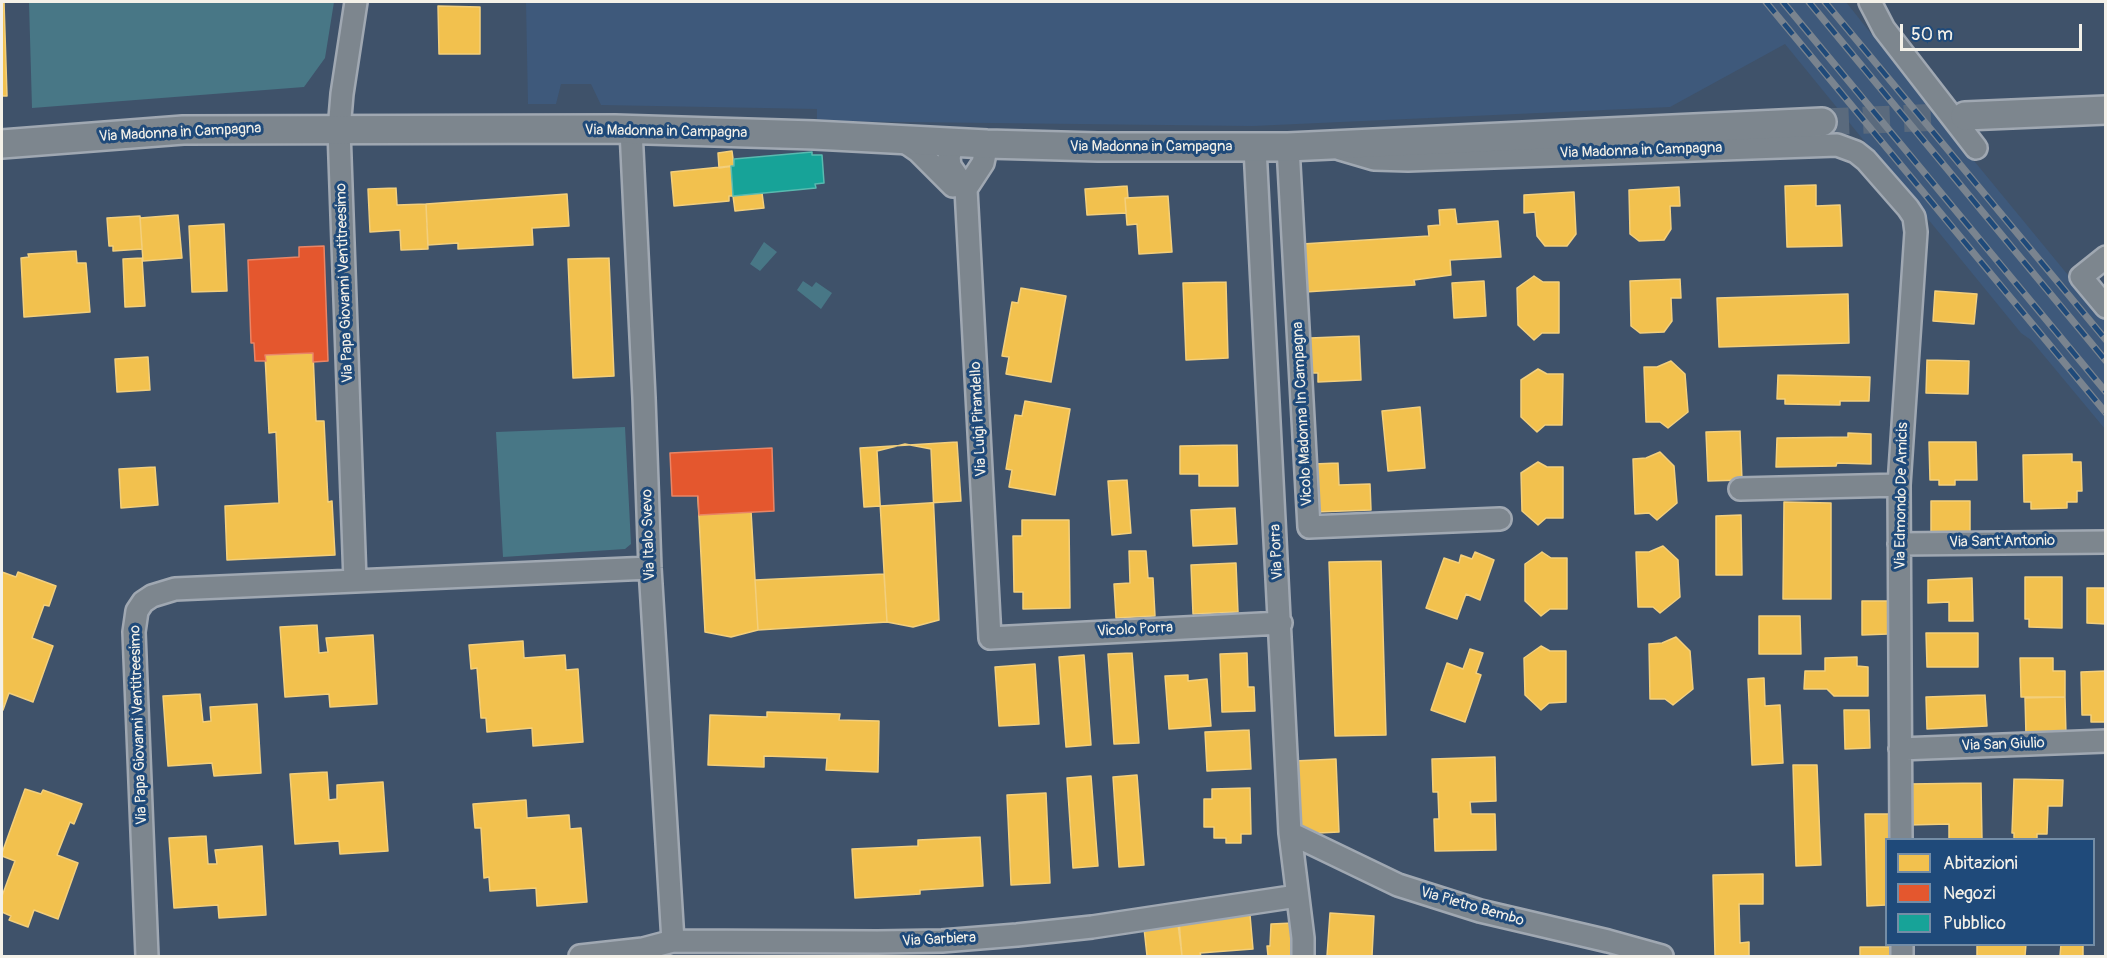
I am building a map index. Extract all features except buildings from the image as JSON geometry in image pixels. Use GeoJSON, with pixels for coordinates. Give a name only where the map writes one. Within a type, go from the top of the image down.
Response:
{"type":"FeatureCollection","features":[{"type":"Feature","properties":{"kind":"street","name":"Via Papa Giovanni Ventitreesimo"},"geometry":{"type":"LineString","coordinates":[[355,581],[339,130],[356,2]]}},
{"type":"Feature","properties":{"kind":"street"},"geometry":{"type":"LineString","coordinates":[[1870,2],[1884,28],[1976,148]]}},
{"type":"Feature","properties":{"kind":"street"},"geometry":{"type":"LineString","coordinates":[[1965,116],[2106,110]]}},
{"type":"Feature","properties":{"kind":"street","name":"Via Madonna in Campagna"},"geometry":{"type":"LineString","coordinates":[[2,144],[183,130],[631,129],[814,135],[953,143],[1255,148],[1822,122]]}},
{"type":"Feature","properties":{"kind":"street","name":"Via Italo Svevo"},"geometry":{"type":"LineString","coordinates":[[631,129],[650,568],[673,941]]}},
{"type":"Feature","properties":{"kind":"street"},"geometry":{"type":"LineString","coordinates":[[902,140],[925,156],[967,195],[983,163],[987,144]]}},
{"type":"Feature","properties":{"kind":"street","name":"Via Luigi Pirandello"},"geometry":{"type":"LineString","coordinates":[[953,143],[949,157],[950,166],[967,195],[990,638]]}},
{"type":"Feature","properties":{"kind":"street","name":"Via Madonna in Campagna"},"geometry":{"type":"LineString","coordinates":[[1330,145],[1374,159],[1408,160],[1816,145],[1845,147]]}},
{"type":"Feature","properties":{"kind":"street","name":"Vicolo Madonna In Campagna"},"geometry":{"type":"LineString","coordinates":[[1288,147],[1309,527],[1500,519]]}},
{"type":"Feature","properties":{"kind":"street","name":"Via Edmondo De Amicis"},"geometry":{"type":"LineString","coordinates":[[1845,147],[1866,160],[1908,208],[1916,232],[1899,485],[1901,838]]}},
{"type":"Feature","properties":{"kind":"street","name":"Via Porra"},"geometry":{"type":"LineString","coordinates":[[1255,148],[1290,833],[1303,939],[1303,957]]}},
{"type":"Feature","properties":{"kind":"street"},"geometry":{"type":"LineString","coordinates":[[2106,257],[2081,277],[2106,307]]}},
{"type":"Feature","properties":{"kind":"street"},"geometry":{"type":"LineString","coordinates":[[1740,489],[1899,485]]}},
{"type":"Feature","properties":{"kind":"street","name":"Via Sant'Antonio"},"geometry":{"type":"LineString","coordinates":[[1899,544],[2106,542]]}},
{"type":"Feature","properties":{"kind":"street","name":"Via Papa Giovanni Ventitreesimo"},"geometry":{"type":"LineString","coordinates":[[147,957],[134,632],[137,611],[143,602],[152,596],[175,590],[650,568]]}},
{"type":"Feature","properties":{"kind":"street","name":"Vicolo Porra"},"geometry":{"type":"LineString","coordinates":[[990,638],[1281,622]]}},
{"type":"Feature","properties":{"kind":"street","name":"Via San Giulio"},"geometry":{"type":"LineString","coordinates":[[1900,749],[2106,741]]}},
{"type":"Feature","properties":{"kind":"street","name":"Via Pietro Bembo"},"geometry":{"type":"LineString","coordinates":[[1290,833],[1398,885],[1480,911],[1608,941],[1662,957]]}},
{"type":"Feature","properties":{"kind":"street","name":"Via Garbiera"},"geometry":{"type":"LineString","coordinates":[[580,957],[634,950],[673,941],[942,941],[1092,927],[1297,896]]}},
{"type":"Feature","properties":{"kind":"shaded area"},"geometry":{"type":"Polygon","coordinates":[[[29,2],[334,2],[325,58],[304,87],[32,108],[29,2]]]}},
{"type":"Feature","properties":{"kind":"shaded area"},"geometry":{"type":"Polygon","coordinates":[[[526,2],[1846,2],[2105,320],[2105,429],[2031,340],[2021,333],[1785,44],[1670,107],[1253,126],[817,121],[817,109],[601,105],[591,84],[561,84],[556,104],[528,104],[526,2]]]}},
{"type":"Feature","properties":{"kind":"shaded area"},"geometry":{"type":"Polygon","coordinates":[[[764,242],[777,252],[760,271],[750,264],[764,242]]]}},
{"type":"Feature","properties":{"kind":"shaded area"},"geometry":{"type":"Polygon","coordinates":[[[803,281],[812,287],[816,282],[832,293],[821,309],[797,290],[803,281]]]}},
{"type":"Feature","properties":{"kind":"shaded area"},"geometry":{"type":"Polygon","coordinates":[[[625,427],[631,544],[625,549],[503,557],[496,432],[625,427]]]}},
{"type":"Feature","properties":{"kind":"tunnel"},"geometry":{"type":"LineString","coordinates":[[1822,122],[1965,116]]}},
{"type":"Feature","properties":{"kind":"railway"},"geometry":{"type":"LineString","coordinates":[[1766,2],[2106,413]]}},
{"type":"Feature","properties":{"kind":"railway"},"geometry":{"type":"LineString","coordinates":[[1783,2],[2106,392]]}},
{"type":"Feature","properties":{"kind":"railway"},"geometry":{"type":"LineString","coordinates":[[1809,2],[2106,361]]}},
{"type":"Feature","properties":{"kind":"railway"},"geometry":{"type":"LineString","coordinates":[[1825,2],[2106,340]]}}]}
